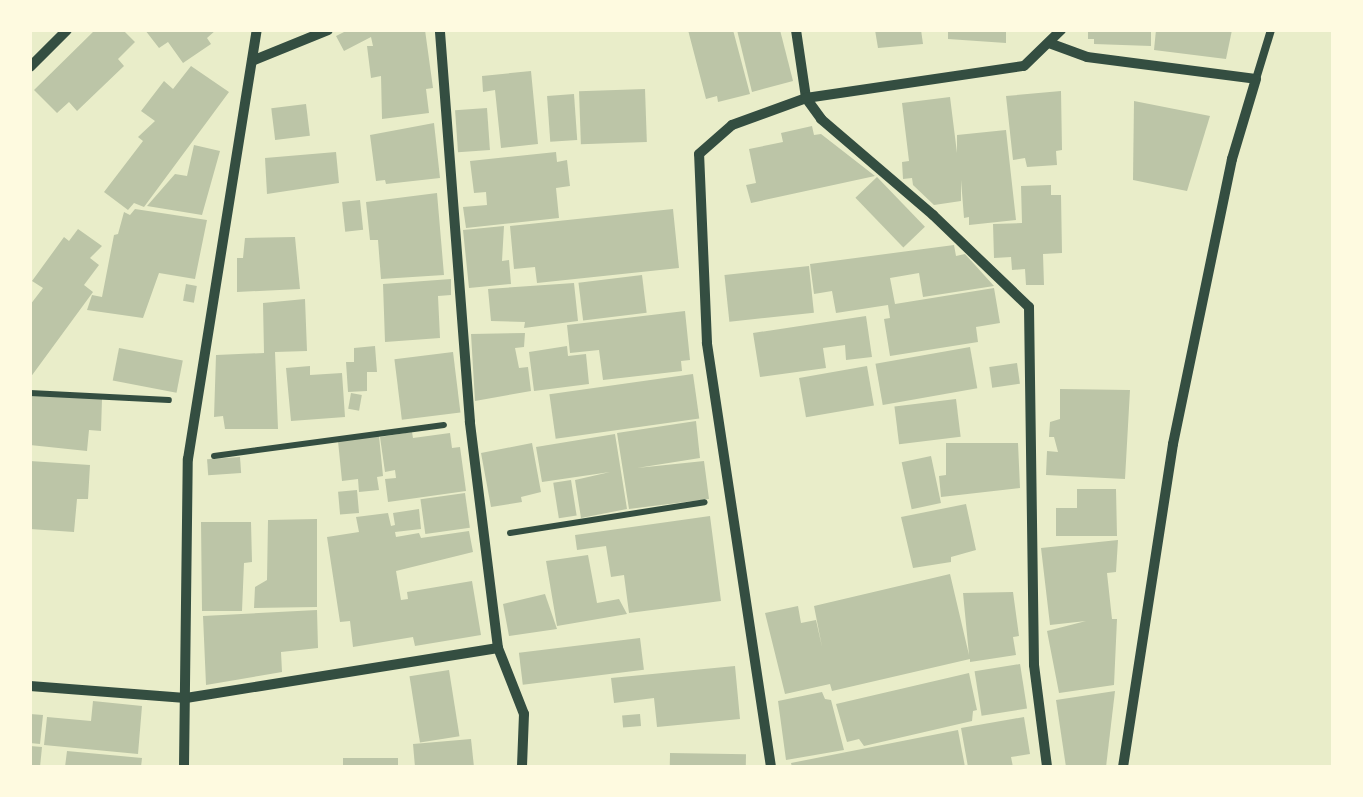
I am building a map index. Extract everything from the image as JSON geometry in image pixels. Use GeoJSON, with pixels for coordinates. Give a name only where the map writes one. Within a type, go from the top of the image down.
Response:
{"type":"FeatureCollection","features":[{"type":"Feature","properties":{"kind":"street"},"geometry":{"type":"LineString","coordinates":[[30,67],[66,30]]}},
{"type":"Feature","properties":{"kind":"street"},"geometry":{"type":"LineString","coordinates":[[184,767],[188,460],[257,30]]}},
{"type":"Feature","properties":{"kind":"street"},"geometry":{"type":"LineString","coordinates":[[252,61],[328,30]]}},
{"type":"Feature","properties":{"kind":"street"},"geometry":{"type":"LineString","coordinates":[[440,30],[470,422],[498,648],[524,714],[522,767]]}},
{"type":"Feature","properties":{"kind":"street"},"geometry":{"type":"LineString","coordinates":[[796,30],[806,98],[821,119],[933,214],[1029,307],[1034,665],[1047,767]]}},
{"type":"Feature","properties":{"kind":"street"},"geometry":{"type":"LineString","coordinates":[[771,767],[707,343],[699,154],[732,125],[806,98],[1024,66],[1061,30]]}},
{"type":"Feature","properties":{"kind":"street"},"geometry":{"type":"LineString","coordinates":[[1049,44],[1087,57],[1256,80],[1232,159],[1173,444],[1137,653],[1123,767]]}},
{"type":"Feature","properties":{"kind":"street"},"geometry":{"type":"LineString","coordinates":[[30,686],[186,698],[498,648]]}},
{"type":"Feature","properties":{"kind":"lane"},"geometry":{"type":"LineString","coordinates":[[1256,80],[1271,30]]}},
{"type":"Feature","properties":{"kind":"path"},"geometry":{"type":"LineString","coordinates":[[30,393],[197,402]]}},
{"type":"Feature","properties":{"kind":"path"},"geometry":{"type":"LineString","coordinates":[[188,460],[470,422]]}},
{"type":"Feature","properties":{"kind":"path"},"geometry":{"type":"LineString","coordinates":[[484,537],[731,498]]}},
{"type":"Feature","properties":{"kind":"building"},"geometry":{"type":"Polygon","coordinates":[[[95,30],[123,30],[135,42],[118,59],[124,66],[77,111],[69,102],[57,113],[34,90],[95,30]]]}},
{"type":"Feature","properties":{"kind":"building"},"geometry":{"type":"Polygon","coordinates":[[[145,30],[216,30],[207,38],[211,44],[183,63],[168,42],[159,48],[145,30]]]}},
{"type":"Feature","properties":{"kind":"building"},"geometry":{"type":"Polygon","coordinates":[[[348,30],[425,30],[433,88],[426,89],[429,113],[382,119],[381,76],[371,78],[367,46],[373,46],[371,37],[344,51],[336,36],[348,30]]]}},
{"type":"Feature","properties":{"kind":"building"},"geometry":{"type":"Polygon","coordinates":[[[688,30],[733,30],[750,94],[718,102],[717,96],[706,99],[688,30]]]}},
{"type":"Feature","properties":{"kind":"building"},"geometry":{"type":"Polygon","coordinates":[[[737,30],[780,30],[793,81],[752,92],[737,30]]]}},
{"type":"Feature","properties":{"kind":"building"},"geometry":{"type":"Polygon","coordinates":[[[875,30],[921,30],[923,44],[878,48],[875,30]]]}},
{"type":"Feature","properties":{"kind":"building"},"geometry":{"type":"Polygon","coordinates":[[[948,30],[1006,30],[1006,43],[948,39],[948,30]]]}},
{"type":"Feature","properties":{"kind":"building"},"geometry":{"type":"Polygon","coordinates":[[[1088,30],[1151,30],[1151,46],[1094,44],[1094,39],[1088,39],[1088,30]]]}},
{"type":"Feature","properties":{"kind":"building"},"geometry":{"type":"Polygon","coordinates":[[[1156,30],[1232,30],[1226,59],[1154,50],[1156,30]]]}},
{"type":"Feature","properties":{"kind":"building"},"geometry":{"type":"Polygon","coordinates":[[[191,66],[229,92],[144,207],[134,203],[128,210],[104,192],[143,141],[138,137],[155,121],[141,111],[164,81],[173,89],[191,66]]]}},
{"type":"Feature","properties":{"kind":"building"},"geometry":{"type":"Polygon","coordinates":[[[531,71],[538,144],[501,148],[495,90],[483,92],[482,76],[531,71]]]}},
{"type":"Feature","properties":{"kind":"building"},"geometry":{"type":"Polygon","coordinates":[[[645,89],[647,142],[581,144],[579,91],[645,89]]]}},
{"type":"Feature","properties":{"kind":"building"},"geometry":{"type":"Polygon","coordinates":[[[1061,91],[1062,150],[1056,151],[1057,165],[1027,167],[1025,158],[1013,160],[1006,96],[1061,91]]]}},
{"type":"Feature","properties":{"kind":"building"},"geometry":{"type":"Polygon","coordinates":[[[574,94],[577,140],[550,142],[547,96],[574,94]]]}},
{"type":"Feature","properties":{"kind":"building"},"geometry":{"type":"Polygon","coordinates":[[[950,97],[957,153],[957,135],[1006,130],[1016,220],[969,225],[969,217],[964,218],[961,180],[961,201],[934,205],[913,185],[912,178],[903,179],[902,162],[909,161],[902,103],[950,97]]]}},
{"type":"Feature","properties":{"kind":"building"},"geometry":{"type":"Polygon","coordinates":[[[1134,101],[1210,116],[1187,191],[1133,180],[1134,101]]]}},
{"type":"Feature","properties":{"kind":"building"},"geometry":{"type":"Polygon","coordinates":[[[306,104],[310,136],[275,140],[271,108],[306,104]]]}},
{"type":"Feature","properties":{"kind":"building"},"geometry":{"type":"Polygon","coordinates":[[[487,108],[490,150],[458,152],[455,110],[487,108]]]}},
{"type":"Feature","properties":{"kind":"building"},"geometry":{"type":"Polygon","coordinates":[[[434,123],[440,178],[386,184],[385,180],[376,181],[370,135],[434,123]]]}},
{"type":"Feature","properties":{"kind":"building"},"geometry":{"type":"Polygon","coordinates":[[[812,126],[814,135],[821,134],[875,176],[751,203],[746,185],[756,183],[749,149],[783,142],[781,133],[812,126]]]}},
{"type":"Feature","properties":{"kind":"building"},"geometry":{"type":"Polygon","coordinates":[[[194,145],[220,151],[202,215],[147,206],[175,174],[187,176],[194,145]]]}},
{"type":"Feature","properties":{"kind":"building"},"geometry":{"type":"Polygon","coordinates":[[[336,152],[339,183],[267,194],[265,158],[336,152]]]}},
{"type":"Feature","properties":{"kind":"building"},"geometry":{"type":"Polygon","coordinates":[[[556,152],[557,162],[567,160],[570,186],[556,188],[559,218],[466,228],[463,207],[487,205],[486,192],[474,193],[470,161],[556,152]]]}},
{"type":"Feature","properties":{"kind":"building"},"geometry":{"type":"Polygon","coordinates":[[[877,177],[925,227],[903,247],[855,198],[877,177]]]}},
{"type":"Feature","properties":{"kind":"building"},"geometry":{"type":"Polygon","coordinates":[[[1051,185],[1051,195],[1061,195],[1062,253],[1043,254],[1044,285],[1026,285],[1025,269],[1012,270],[1011,257],[994,258],[993,224],[1022,223],[1021,186],[1051,185]]]}},
{"type":"Feature","properties":{"kind":"building"},"geometry":{"type":"Polygon","coordinates":[[[437,193],[444,275],[381,279],[378,240],[370,240],[366,202],[437,193]]]}},
{"type":"Feature","properties":{"kind":"building"},"geometry":{"type":"Polygon","coordinates":[[[360,200],[363,230],[345,232],[342,202],[360,200]]]}},
{"type":"Feature","properties":{"kind":"building"},"geometry":{"type":"Polygon","coordinates":[[[135,209],[207,220],[195,279],[159,273],[143,318],[87,310],[92,295],[102,297],[114,235],[118,234],[124,212],[130,215],[135,209]]]}},
{"type":"Feature","properties":{"kind":"building"},"geometry":{"type":"Polygon","coordinates":[[[673,209],[679,268],[537,283],[535,267],[514,269],[510,226],[673,209]]]}},
{"type":"Feature","properties":{"kind":"building"},"geometry":{"type":"Polygon","coordinates":[[[504,226],[502,261],[509,260],[511,284],[469,288],[463,230],[504,226]]]}},
{"type":"Feature","properties":{"kind":"building"},"geometry":{"type":"Polygon","coordinates":[[[78,229],[102,246],[90,258],[99,265],[84,285],[93,292],[30,378],[30,305],[43,288],[32,281],[64,237],[69,241],[78,229]]]}},
{"type":"Feature","properties":{"kind":"building"},"geometry":{"type":"Polygon","coordinates":[[[295,237],[300,289],[237,292],[237,258],[243,258],[245,238],[295,237]]]}},
{"type":"Feature","properties":{"kind":"building"},"geometry":{"type":"Polygon","coordinates":[[[954,245],[956,256],[965,254],[994,286],[923,297],[919,273],[890,278],[895,304],[994,288],[1000,323],[976,327],[978,342],[890,356],[884,319],[890,318],[888,305],[836,313],[832,291],[814,294],[810,264],[954,245]]]}},
{"type":"Feature","properties":{"kind":"building"},"geometry":{"type":"Polygon","coordinates":[[[809,266],[814,313],[729,322],[724,275],[809,266]]]}},
{"type":"Feature","properties":{"kind":"building"},"geometry":{"type":"Polygon","coordinates":[[[642,275],[647,313],[583,321],[578,283],[642,275]]]}},
{"type":"Feature","properties":{"kind":"building"},"geometry":{"type":"Polygon","coordinates":[[[451,279],[451,295],[438,296],[440,338],[385,342],[383,284],[451,279]]]}},
{"type":"Feature","properties":{"kind":"building"},"geometry":{"type":"Polygon","coordinates":[[[574,283],[578,321],[524,328],[525,322],[491,321],[488,289],[574,283]]]}},
{"type":"Feature","properties":{"kind":"building"},"geometry":{"type":"Polygon","coordinates":[[[186,284],[197,286],[194,303],[183,301],[186,284]]]}},
{"type":"Feature","properties":{"kind":"building"},"geometry":{"type":"Polygon","coordinates":[[[305,299],[307,351],[275,352],[278,429],[225,429],[223,416],[214,417],[216,355],[264,353],[263,303],[305,299]]]}},
{"type":"Feature","properties":{"kind":"building"},"geometry":{"type":"Polygon","coordinates":[[[685,311],[690,360],[681,361],[682,371],[603,380],[599,350],[570,353],[567,325],[685,311]]]}},
{"type":"Feature","properties":{"kind":"building"},"geometry":{"type":"Polygon","coordinates":[[[866,316],[872,357],[846,360],[845,345],[823,348],[826,368],[760,377],[753,333],[866,316]]]}},
{"type":"Feature","properties":{"kind":"building"},"geometry":{"type":"Polygon","coordinates":[[[525,333],[524,347],[515,348],[519,368],[528,367],[531,391],[475,401],[471,334],[525,333]]]}},
{"type":"Feature","properties":{"kind":"building"},"geometry":{"type":"Polygon","coordinates":[[[375,346],[377,372],[367,372],[367,391],[348,392],[346,362],[354,362],[354,348],[375,346]]]}},
{"type":"Feature","properties":{"kind":"building"},"geometry":{"type":"Polygon","coordinates":[[[567,346],[568,356],[586,354],[589,384],[534,391],[529,352],[567,346]]]}},
{"type":"Feature","properties":{"kind":"building"},"geometry":{"type":"Polygon","coordinates":[[[970,347],[977,388],[883,405],[875,364],[970,347]]]}},
{"type":"Feature","properties":{"kind":"building"},"geometry":{"type":"Polygon","coordinates":[[[119,348],[183,360],[177,393],[113,380],[119,348]]]}},
{"type":"Feature","properties":{"kind":"building"},"geometry":{"type":"Polygon","coordinates":[[[453,352],[460,413],[402,420],[394,359],[453,352]]]}},
{"type":"Feature","properties":{"kind":"building"},"geometry":{"type":"Polygon","coordinates":[[[1017,363],[1020,384],[992,388],[989,367],[1017,363]]]}},
{"type":"Feature","properties":{"kind":"building"},"geometry":{"type":"Polygon","coordinates":[[[310,366],[310,375],[342,373],[345,417],[291,421],[286,368],[310,366]]]}},
{"type":"Feature","properties":{"kind":"building"},"geometry":{"type":"Polygon","coordinates":[[[867,366],[874,405],[806,417],[799,378],[867,366]]]}},
{"type":"Feature","properties":{"kind":"building"},"geometry":{"type":"Polygon","coordinates":[[[693,374],[699,419],[556,439],[549,394],[693,374]]]}},
{"type":"Feature","properties":{"kind":"building"},"geometry":{"type":"Polygon","coordinates":[[[1060,389],[1130,390],[1125,479],[1046,475],[1047,451],[1058,452],[1054,437],[1049,437],[1050,422],[1060,419],[1060,389]]]}},
{"type":"Feature","properties":{"kind":"building"},"geometry":{"type":"Polygon","coordinates":[[[351,393],[362,395],[359,411],[348,409],[351,393]]]}},
{"type":"Feature","properties":{"kind":"building"},"geometry":{"type":"Polygon","coordinates":[[[30,395],[102,399],[101,431],[89,430],[87,451],[30,445],[30,395]]]}},
{"type":"Feature","properties":{"kind":"building"},"geometry":{"type":"Polygon","coordinates":[[[956,399],[961,437],[899,444],[894,407],[956,399]]]}},
{"type":"Feature","properties":{"kind":"building"},"geometry":{"type":"Polygon","coordinates":[[[696,421],[700,458],[637,468],[704,461],[709,499],[629,509],[617,433],[696,421]]]}},
{"type":"Feature","properties":{"kind":"building"},"geometry":{"type":"Polygon","coordinates":[[[412,432],[413,438],[450,433],[452,448],[460,447],[466,491],[388,502],[385,479],[396,478],[395,470],[385,472],[380,437],[412,432]]]}},
{"type":"Feature","properties":{"kind":"building"},"geometry":{"type":"Polygon","coordinates":[[[615,434],[627,509],[581,518],[575,480],[610,472],[542,482],[536,447],[615,434]]]}},
{"type":"Feature","properties":{"kind":"building"},"geometry":{"type":"Polygon","coordinates":[[[379,436],[383,476],[377,477],[379,490],[359,492],[358,479],[342,481],[338,441],[379,436]]]}},
{"type":"Feature","properties":{"kind":"building"},"geometry":{"type":"Polygon","coordinates":[[[532,443],[541,492],[521,497],[522,502],[491,507],[481,453],[532,443]]]}},
{"type":"Feature","properties":{"kind":"building"},"geometry":{"type":"Polygon","coordinates":[[[946,443],[1018,443],[1020,488],[941,497],[939,476],[946,475],[946,443]]]}},
{"type":"Feature","properties":{"kind":"building"},"geometry":{"type":"Polygon","coordinates":[[[931,456],[941,503],[912,509],[902,462],[931,456]]]}},
{"type":"Feature","properties":{"kind":"building"},"geometry":{"type":"Polygon","coordinates":[[[240,457],[241,473],[208,475],[207,459],[240,457]]]}},
{"type":"Feature","properties":{"kind":"building"},"geometry":{"type":"Polygon","coordinates":[[[30,461],[90,465],[88,499],[77,499],[74,532],[30,529],[30,461]]]}},
{"type":"Feature","properties":{"kind":"building"},"geometry":{"type":"Polygon","coordinates":[[[571,480],[577,516],[559,518],[553,483],[571,480]]]}},
{"type":"Feature","properties":{"kind":"building"},"geometry":{"type":"Polygon","coordinates":[[[1077,489],[1116,489],[1117,536],[1056,536],[1056,508],[1077,508],[1077,489]]]}},
{"type":"Feature","properties":{"kind":"building"},"geometry":{"type":"Polygon","coordinates":[[[357,490],[359,513],[340,515],[338,492],[357,490]]]}},
{"type":"Feature","properties":{"kind":"building"},"geometry":{"type":"Polygon","coordinates":[[[465,493],[470,528],[425,534],[420,499],[465,493]]]}},
{"type":"Feature","properties":{"kind":"building"},"geometry":{"type":"Polygon","coordinates":[[[966,504],[976,550],[951,557],[951,562],[913,568],[901,517],[966,504]]]}},
{"type":"Feature","properties":{"kind":"building"},"geometry":{"type":"Polygon","coordinates":[[[419,509],[421,529],[395,532],[396,537],[419,533],[421,538],[469,531],[473,552],[396,571],[401,600],[408,599],[407,592],[472,581],[481,635],[415,646],[413,637],[353,647],[350,621],[340,622],[327,537],[359,532],[356,517],[388,513],[391,526],[395,525],[393,513],[419,509]]]}},
{"type":"Feature","properties":{"kind":"building"},"geometry":{"type":"Polygon","coordinates":[[[710,516],[721,601],[629,613],[624,575],[611,577],[606,546],[577,550],[575,535],[710,516]]]}},
{"type":"Feature","properties":{"kind":"building"},"geometry":{"type":"Polygon","coordinates":[[[317,519],[317,607],[254,608],[255,587],[267,580],[268,520],[317,519]]]}},
{"type":"Feature","properties":{"kind":"building"},"geometry":{"type":"Polygon","coordinates":[[[201,522],[251,522],[252,562],[244,563],[242,611],[202,611],[201,522]]]}},
{"type":"Feature","properties":{"kind":"building"},"geometry":{"type":"Polygon","coordinates":[[[1118,540],[1116,572],[1107,573],[1112,619],[1117,619],[1114,685],[1059,693],[1047,631],[1086,621],[1050,625],[1041,548],[1118,540]]]}},
{"type":"Feature","properties":{"kind":"building"},"geometry":{"type":"Polygon","coordinates":[[[588,555],[597,603],[619,599],[627,614],[557,626],[546,561],[588,555]]]}},
{"type":"Feature","properties":{"kind":"building"},"geometry":{"type":"Polygon","coordinates":[[[950,574],[969,655],[963,593],[1013,592],[1019,636],[1013,637],[1016,655],[970,659],[832,691],[830,684],[785,694],[765,613],[798,606],[801,623],[816,620],[822,647],[814,606],[950,574]]]}},
{"type":"Feature","properties":{"kind":"building"},"geometry":{"type":"Polygon","coordinates":[[[545,594],[557,629],[509,636],[503,604],[545,594]]]}},
{"type":"Feature","properties":{"kind":"building"},"geometry":{"type":"Polygon","coordinates":[[[317,610],[318,648],[281,652],[282,672],[206,685],[203,616],[317,610]]]}},
{"type":"Feature","properties":{"kind":"building"},"geometry":{"type":"Polygon","coordinates":[[[640,638],[644,670],[523,685],[519,653],[640,638]]]}},
{"type":"Feature","properties":{"kind":"building"},"geometry":{"type":"Polygon","coordinates":[[[1020,664],[1027,708],[982,716],[975,671],[1020,664]]]}},
{"type":"Feature","properties":{"kind":"building"},"geometry":{"type":"Polygon","coordinates":[[[735,666],[740,719],[657,727],[654,698],[614,703],[611,678],[735,666]]]}},
{"type":"Feature","properties":{"kind":"building"},"geometry":{"type":"Polygon","coordinates":[[[449,670],[459,736],[420,742],[409,676],[449,670]]]}},
{"type":"Feature","properties":{"kind":"building"},"geometry":{"type":"Polygon","coordinates":[[[969,673],[977,710],[973,711],[972,721],[864,746],[859,739],[847,742],[836,704],[969,673]]]}},
{"type":"Feature","properties":{"kind":"building"},"geometry":{"type":"Polygon","coordinates":[[[1115,691],[1106,767],[1066,767],[1056,700],[1115,691]]]}},
{"type":"Feature","properties":{"kind":"building"},"geometry":{"type":"Polygon","coordinates":[[[822,692],[825,699],[831,700],[844,750],[786,760],[778,701],[822,692]]]}},
{"type":"Feature","properties":{"kind":"building"},"geometry":{"type":"Polygon","coordinates":[[[93,701],[142,706],[138,754],[44,745],[47,717],[91,721],[93,701]]]}},
{"type":"Feature","properties":{"kind":"building"},"geometry":{"type":"Polygon","coordinates":[[[30,714],[43,715],[40,744],[30,743],[30,714]]]}},
{"type":"Feature","properties":{"kind":"building"},"geometry":{"type":"Polygon","coordinates":[[[640,714],[641,726],[623,728],[622,716],[640,714]]]}},
{"type":"Feature","properties":{"kind":"building"},"geometry":{"type":"Polygon","coordinates":[[[1024,717],[1030,754],[1011,757],[1013,767],[968,767],[961,728],[1024,717]]]}},
{"type":"Feature","properties":{"kind":"building"},"geometry":{"type":"Polygon","coordinates":[[[958,730],[965,767],[792,767],[791,763],[958,730]]]}},
{"type":"Feature","properties":{"kind":"building"},"geometry":{"type":"Polygon","coordinates":[[[471,739],[474,767],[415,767],[413,744],[471,739]]]}},
{"type":"Feature","properties":{"kind":"building"},"geometry":{"type":"Polygon","coordinates":[[[30,746],[42,747],[40,767],[30,767],[30,746]]]}},
{"type":"Feature","properties":{"kind":"building"},"geometry":{"type":"Polygon","coordinates":[[[67,751],[142,758],[141,767],[65,767],[67,751]]]}},
{"type":"Feature","properties":{"kind":"building"},"geometry":{"type":"Polygon","coordinates":[[[670,753],[746,754],[746,767],[670,767],[670,753]]]}},
{"type":"Feature","properties":{"kind":"building"},"geometry":{"type":"Polygon","coordinates":[[[343,758],[398,758],[398,767],[343,767],[343,758]]]}}]}
